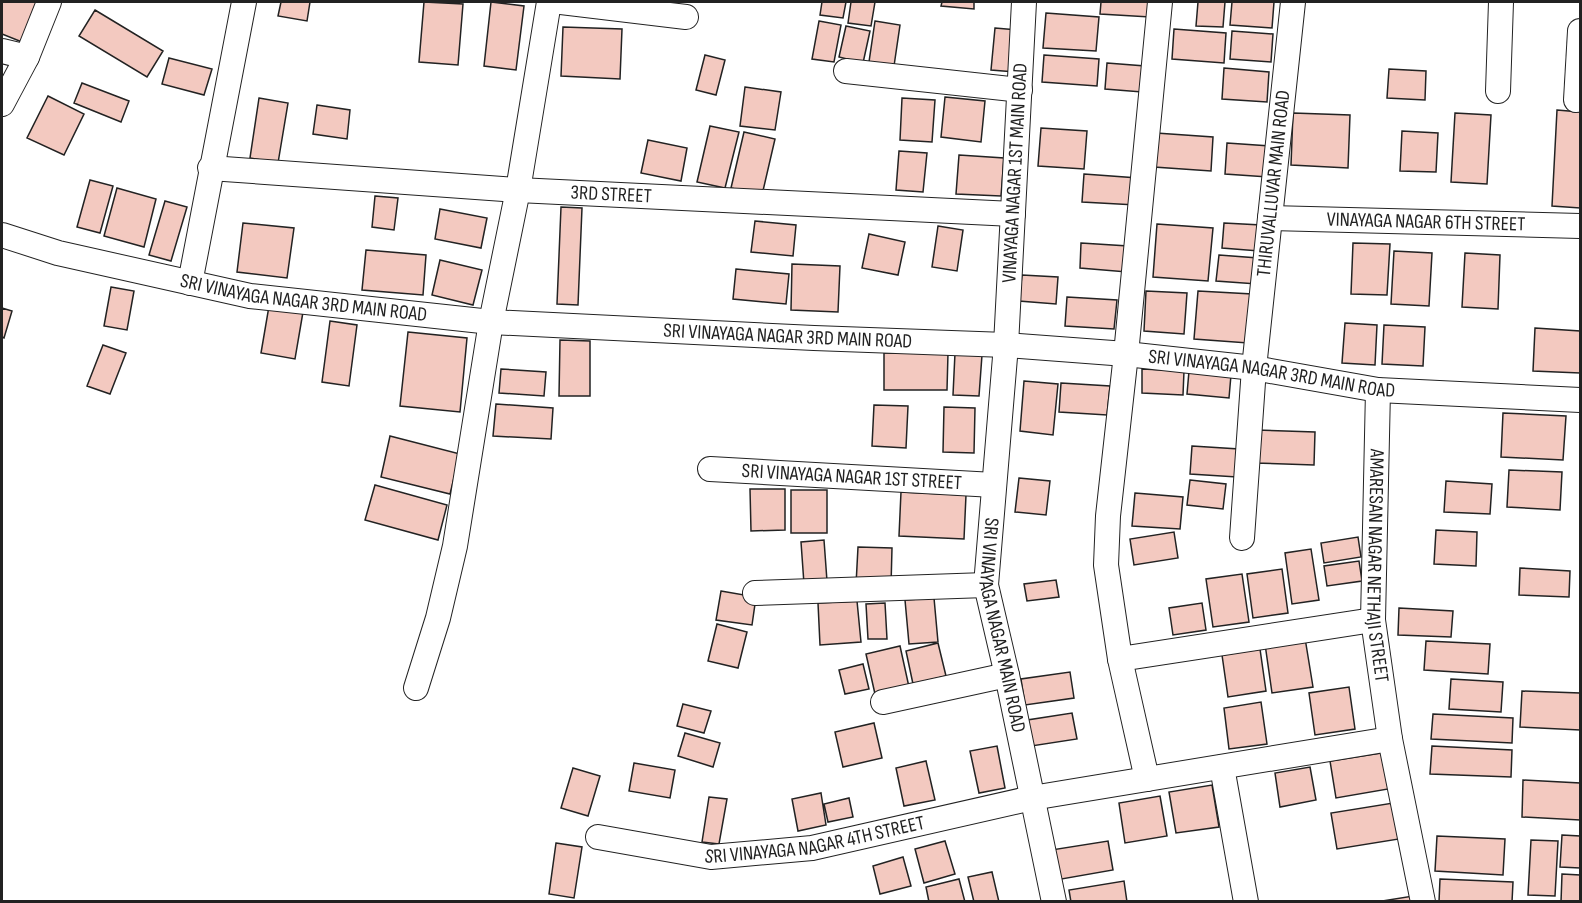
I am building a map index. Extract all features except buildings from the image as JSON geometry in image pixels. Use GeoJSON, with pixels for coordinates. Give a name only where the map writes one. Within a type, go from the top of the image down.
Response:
{"type":"FeatureCollection","features":[{"type":"Feature","properties":{"kind":"street"},"geometry":{"type":"LineString","coordinates":[[2,104],[27,57],[50,2]]}},
{"type":"Feature","properties":{"kind":"street"},"geometry":{"type":"LineString","coordinates":[[190,283],[210,168],[244,2]]}},
{"type":"Feature","properties":{"kind":"street"},"geometry":{"type":"LineString","coordinates":[[416,688],[438,618],[455,546],[491,322],[518,190],[549,2]]}},
{"type":"Feature","properties":{"kind":"street"},"geometry":{"type":"LineString","coordinates":[[561,2],[686,18]]}},
{"type":"Feature","properties":{"kind":"street","name":"VINAYAGA NAGAR 1ST MAIN ROAD"},"geometry":{"type":"LineString","coordinates":[[1006,345],[1024,2]]}},
{"type":"Feature","properties":{"kind":"street"},"geometry":{"type":"LineString","coordinates":[[1147,779],[1120,658],[1106,565],[1108,516],[1160,2]]}},
{"type":"Feature","properties":{"kind":"street","name":"THIRUVALLUVAR MAIN ROAD"},"geometry":{"type":"LineString","coordinates":[[1242,538],[1254,368],[1293,2]]}},
{"type":"Feature","properties":{"kind":"street"},"geometry":{"type":"LineString","coordinates":[[1498,91],[1501,2]]}},
{"type":"Feature","properties":{"kind":"street"},"geometry":{"type":"LineString","coordinates":[[1576,100],[1581,31]]}},
{"type":"Feature","properties":{"kind":"street"},"geometry":{"type":"LineString","coordinates":[[2,51],[27,57]]}},
{"type":"Feature","properties":{"kind":"street"},"geometry":{"type":"LineString","coordinates":[[846,71],[1020,90]]}},
{"type":"Feature","properties":{"kind":"street","name":"3RD STREET"},"geometry":{"type":"LineString","coordinates":[[210,168],[518,190],[1013,214]]}},
{"type":"Feature","properties":{"kind":"street","name":"VINAYAGA NAGAR 6TH STREET"},"geometry":{"type":"LineString","coordinates":[[1270,218],[1581,226]]}},
{"type":"Feature","properties":{"kind":"street","name":"SRI VINAYAGA NAGAR 3RD MAIN ROAD"},"geometry":{"type":"LineString","coordinates":[[2,235],[58,253],[250,296],[491,322],[1006,345],[1126,354],[1254,368],[1378,390],[1581,400]]}},
{"type":"Feature","properties":{"kind":"street","name":"SRI VINAYAGA NAGAR MAIN ROAD"},"geometry":{"type":"LineString","coordinates":[[1006,345],[986,585],[1054,902]]}},
{"type":"Feature","properties":{"kind":"street","name":"AMARESAN NAGAR NETHAJI STREET"},"geometry":{"type":"LineString","coordinates":[[1378,390],[1373,620],[1390,739],[1423,902]]}},
{"type":"Feature","properties":{"kind":"street","name":"SRI VINAYAGA NAGAR 1ST STREET"},"geometry":{"type":"LineString","coordinates":[[710,469],[994,485]]}},
{"type":"Feature","properties":{"kind":"street"},"geometry":{"type":"LineString","coordinates":[[754,593],[986,585]]}},
{"type":"Feature","properties":{"kind":"street"},"geometry":{"type":"LineString","coordinates":[[1120,658],[1373,620]]}},
{"type":"Feature","properties":{"kind":"street"},"geometry":{"type":"LineString","coordinates":[[883,702],[1007,675]]}},
{"type":"Feature","properties":{"kind":"street","name":"SRI VINAYAGA NAGAR 4TH STREET"},"geometry":{"type":"LineString","coordinates":[[598,837],[711,857],[801,849],[1032,798],[1390,739]]}},
{"type":"Feature","properties":{"kind":"street"},"geometry":{"type":"LineString","coordinates":[[1222,767],[1246,902]]}}]}
